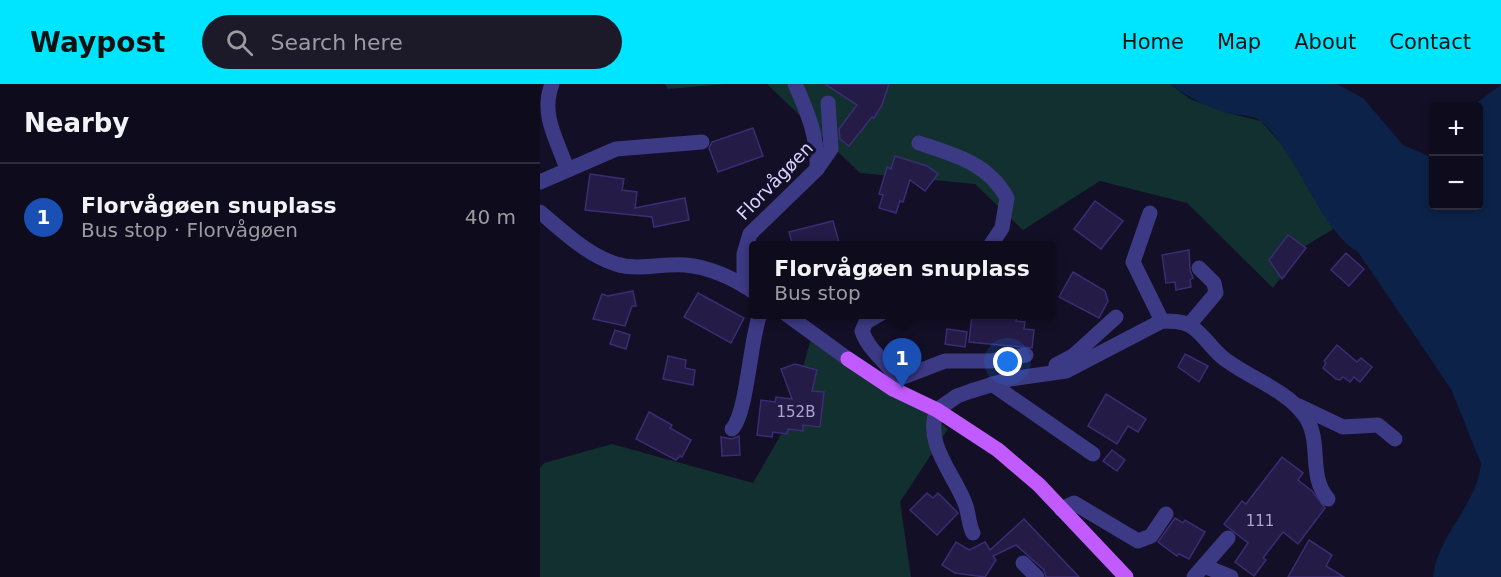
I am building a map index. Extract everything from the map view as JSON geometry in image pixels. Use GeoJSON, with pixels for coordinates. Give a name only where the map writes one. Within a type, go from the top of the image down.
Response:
{"type":"FeatureCollection","features":[{"type":"Feature","properties":{"kind":"main road"},"geometry":{"type":"LineString","coordinates":[[848,358],[895,384],[998,450],[1039,485],[1126,577]]}},
{"type":"Feature","properties":{"kind":"street"},"geometry":{"type":"LineString","coordinates":[[552,84],[544,98],[544,116],[567,169]]}},
{"type":"Feature","properties":{"kind":"street"},"geometry":{"type":"LineString","coordinates":[[795,84],[813,127],[818,146],[817,170]]}},
{"type":"Feature","properties":{"kind":"street","name":"Florvågøen"},"geometry":{"type":"LineString","coordinates":[[749,289],[744,254],[750,234],[817,170],[831,149],[828,103]]}},
{"type":"Feature","properties":{"kind":"street"},"geometry":{"type":"LineString","coordinates":[[540,182],[616,149],[702,142]]}},
{"type":"Feature","properties":{"kind":"street"},"geometry":{"type":"LineString","coordinates":[[919,143],[961,157],[994,177],[1007,198],[1002,228],[993,241]]}},
{"type":"Feature","properties":{"kind":"street","name":"Florvågøen"},"geometry":{"type":"LineString","coordinates":[[540,212],[571,238],[615,264],[685,265],[729,276],[749,289]]}},
{"type":"Feature","properties":{"kind":"street"},"geometry":{"type":"LineString","coordinates":[[1150,213],[1133,262],[1162,321]]}},
{"type":"Feature","properties":{"kind":"street"},"geometry":{"type":"LineString","coordinates":[[1189,325],[1216,293],[1214,284],[1200,268]]}},
{"type":"Feature","properties":{"kind":"street"},"geometry":{"type":"LineString","coordinates":[[1038,376],[1073,356],[1116,318]]}},
{"type":"Feature","properties":{"kind":"street"},"geometry":{"type":"LineString","coordinates":[[732,429],[736,425],[743,399],[759,319]]}},
{"type":"Feature","properties":{"kind":"street"},"geometry":{"type":"LineString","coordinates":[[792,319],[848,358]]}},
{"type":"Feature","properties":{"kind":"street"},"geometry":{"type":"LineString","coordinates":[[872,319],[866,322],[862,331],[865,340],[889,365],[895,384],[945,362],[991,362],[1026,356]]}},
{"type":"Feature","properties":{"kind":"street"},"geometry":{"type":"LineString","coordinates":[[973,533],[966,506],[942,459],[936,440],[937,410],[957,396],[992,384],[1066,371],[1162,321],[1178,321],[1189,325],[1223,357],[1293,403],[1343,427],[1378,425],[1395,438]]}},
{"type":"Feature","properties":{"kind":"street"},"geometry":{"type":"LineString","coordinates":[[992,384],[1093,454]]}},
{"type":"Feature","properties":{"kind":"street"},"geometry":{"type":"LineString","coordinates":[[1293,403],[1306,417],[1310,426],[1315,445],[1316,475],[1320,490],[1329,499]]}},
{"type":"Feature","properties":{"kind":"street"},"geometry":{"type":"LineString","coordinates":[[1061,509],[1074,503],[1138,541],[1151,536],[1166,514]]}},
{"type":"Feature","properties":{"kind":"street"},"geometry":{"type":"LineString","coordinates":[[1199,571],[1228,538]]}},
{"type":"Feature","properties":{"kind":"street"},"geometry":{"type":"LineString","coordinates":[[1023,563],[1036,577]]}},
{"type":"Feature","properties":{"kind":"street"},"geometry":{"type":"LineString","coordinates":[[1199,571],[1231,577]]}},
{"type":"Feature","properties":{"kind":"green space"},"geometry":{"type":"Polygon","coordinates":[[[665,84],[726,84],[668,89],[665,84]]]}},
{"type":"Feature","properties":{"kind":"green space"},"geometry":{"type":"Polygon","coordinates":[[[767,84],[1170,84],[1190,99],[1228,113],[1261,121],[1288,152],[1314,198],[1335,228],[1302,248],[1273,288],[1187,203],[1100,181],[1023,230],[975,184],[860,173],[767,84]]]}},
{"type":"Feature","properties":{"kind":"green space"},"geometry":{"type":"Polygon","coordinates":[[[814,328],[948,429],[900,502],[911,577],[540,577],[540,468],[544,463],[612,444],[753,483],[787,424],[814,328]]]}},
{"type":"Feature","properties":{"kind":"water"},"geometry":{"type":"Polygon","coordinates":[[[1170,84],[1337,84],[1363,98],[1403,145],[1429,156],[1429,210],[1483,210],[1483,102],[1478,102],[1501,85],[1501,577],[1433,577],[1442,547],[1472,494],[1481,464],[1451,389],[1358,252],[1345,242],[1332,227],[1276,137],[1259,120],[1212,108],[1170,84]]]}},
{"type":"Feature","properties":{"kind":"building"},"geometry":{"type":"Polygon","coordinates":[[[825,84],[889,84],[882,105],[874,118],[872,117],[849,146],[840,139],[839,129],[857,105],[825,84]]]}},
{"type":"Feature","properties":{"kind":"building"},"geometry":{"type":"Polygon","coordinates":[[[753,128],[763,156],[718,172],[709,148],[712,142],[753,128]]]}},
{"type":"Feature","properties":{"kind":"building"},"geometry":{"type":"Polygon","coordinates":[[[895,156],[927,166],[938,174],[925,191],[910,180],[903,202],[900,201],[896,213],[879,208],[883,195],[879,194],[887,167],[891,169],[895,156]]]}},
{"type":"Feature","properties":{"kind":"building"},"geometry":{"type":"Polygon","coordinates":[[[590,174],[624,179],[622,190],[637,192],[635,208],[685,198],[689,220],[654,227],[652,217],[585,210],[590,174]]]}},
{"type":"Feature","properties":{"kind":"building"},"geometry":{"type":"Polygon","coordinates":[[[1095,201],[1123,221],[1101,249],[1074,229],[1095,201]]]}},
{"type":"Feature","properties":{"kind":"building"},"geometry":{"type":"Polygon","coordinates":[[[833,221],[839,241],[792,241],[789,232],[833,221]]]}},
{"type":"Feature","properties":{"kind":"building"},"geometry":{"type":"Polygon","coordinates":[[[1288,235],[1306,248],[1282,279],[1269,260],[1288,235]]]}},
{"type":"Feature","properties":{"kind":"building"},"geometry":{"type":"Polygon","coordinates":[[[1189,250],[1190,270],[1193,278],[1190,280],[1191,287],[1176,290],[1175,282],[1166,283],[1162,255],[1189,250]]]}},
{"type":"Feature","properties":{"kind":"building"},"geometry":{"type":"Polygon","coordinates":[[[1346,253],[1364,269],[1349,286],[1331,270],[1346,253]]]}},
{"type":"Feature","properties":{"kind":"building"},"geometry":{"type":"Polygon","coordinates":[[[1073,272],[1105,291],[1108,301],[1099,318],[1059,297],[1073,272]]]}},
{"type":"Feature","properties":{"kind":"building"},"geometry":{"type":"Polygon","coordinates":[[[633,291],[636,306],[632,306],[625,326],[593,319],[602,294],[608,296],[633,291]]]}},
{"type":"Feature","properties":{"kind":"building"},"geometry":{"type":"Polygon","coordinates":[[[698,293],[744,318],[731,343],[684,317],[698,293]]]}},
{"type":"Feature","properties":{"kind":"building"},"geometry":{"type":"Polygon","coordinates":[[[972,319],[1017,319],[1016,321],[1025,322],[1024,329],[1034,330],[1032,348],[969,342],[972,319]]]}},
{"type":"Feature","properties":{"kind":"building"},"geometry":{"type":"Polygon","coordinates":[[[947,329],[967,332],[965,347],[945,344],[947,329]]]}},
{"type":"Feature","properties":{"kind":"building"},"geometry":{"type":"Polygon","coordinates":[[[615,330],[630,335],[626,349],[610,344],[615,330]]]}},
{"type":"Feature","properties":{"kind":"building"},"geometry":{"type":"Polygon","coordinates":[[[1337,345],[1357,362],[1361,358],[1372,367],[1360,382],[1354,377],[1350,382],[1343,377],[1340,380],[1336,379],[1323,368],[1326,363],[1324,361],[1337,345]]]}},
{"type":"Feature","properties":{"kind":"building"},"geometry":{"type":"Polygon","coordinates":[[[1185,354],[1208,366],[1199,382],[1178,367],[1185,354]]]}},
{"type":"Feature","properties":{"kind":"building"},"geometry":{"type":"Polygon","coordinates":[[[668,356],[686,360],[685,368],[695,370],[693,385],[663,379],[668,356]]]}},
{"type":"Feature","properties":{"kind":"building"},"geometry":{"type":"Polygon","coordinates":[[[795,364],[817,370],[812,391],[824,392],[820,427],[803,425],[803,431],[788,429],[787,434],[773,432],[772,437],[757,435],[761,400],[775,402],[776,397],[792,399],[781,369],[795,364]]]}},
{"type":"Feature","properties":{"kind":"building"},"geometry":{"type":"Polygon","coordinates":[[[1106,394],[1146,419],[1138,432],[1128,426],[1117,444],[1088,426],[1106,394]]]}},
{"type":"Feature","properties":{"kind":"building"},"geometry":{"type":"Polygon","coordinates":[[[649,412],[672,425],[670,428],[691,440],[682,457],[676,460],[636,439],[649,412]]]}},
{"type":"Feature","properties":{"kind":"building"},"geometry":{"type":"Polygon","coordinates":[[[739,436],[740,455],[722,456],[721,437],[732,439],[739,436]]]}},
{"type":"Feature","properties":{"kind":"building"},"geometry":{"type":"Polygon","coordinates":[[[1112,450],[1125,460],[1117,471],[1103,461],[1112,450]]]}},
{"type":"Feature","properties":{"kind":"building"},"geometry":{"type":"Polygon","coordinates":[[[1282,457],[1303,473],[1298,480],[1312,491],[1325,508],[1298,544],[1283,532],[1263,558],[1266,560],[1254,576],[1235,562],[1248,543],[1224,524],[1242,501],[1246,504],[1282,457]]]}},
{"type":"Feature","properties":{"kind":"building"},"geometry":{"type":"Polygon","coordinates":[[[927,493],[933,498],[938,493],[958,513],[937,535],[910,510],[927,493]]]}},
{"type":"Feature","properties":{"kind":"building"},"geometry":{"type":"Polygon","coordinates":[[[1175,518],[1183,523],[1185,520],[1205,532],[1189,559],[1179,554],[1177,556],[1158,542],[1175,518]]]}},
{"type":"Feature","properties":{"kind":"building"},"geometry":{"type":"Polygon","coordinates":[[[1024,519],[1079,577],[1046,577],[1044,570],[1016,545],[993,556],[996,560],[985,577],[955,573],[942,565],[956,542],[969,550],[985,542],[990,550],[1024,519]]]}},
{"type":"Feature","properties":{"kind":"building"},"geometry":{"type":"Polygon","coordinates":[[[1309,540],[1332,555],[1326,566],[1344,577],[1288,577],[1309,540]]]}},
{"type":"Feature","properties":{"kind":"place","name":"Florvågøen snuplass"},"geometry":{"type":"Point","coordinates":[902,388]}}]}
